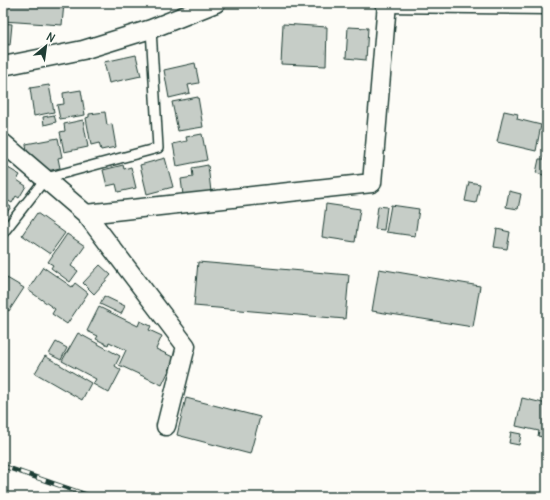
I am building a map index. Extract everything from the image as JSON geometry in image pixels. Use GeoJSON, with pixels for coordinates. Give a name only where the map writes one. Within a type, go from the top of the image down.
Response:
{"type":"FeatureCollection","features":[{"type":"Feature","properties":{"kind":"street"},"geometry":{"type":"LineString","coordinates":[[3,66],[83,50],[151,29],[216,3]]}},
{"type":"Feature","properties":{"kind":"street"},"geometry":{"type":"LineString","coordinates":[[86,214],[372,182],[386,3],[527,4],[547,6]]}},
{"type":"Feature","properties":{"kind":"street"},"geometry":{"type":"LineString","coordinates":[[3,143],[46,178],[86,214],[186,346],[166,426]]}},
{"type":"Feature","properties":{"kind":"lane"},"geometry":{"type":"LineString","coordinates":[[3,233],[46,178],[158,148],[151,29]]}},
{"type":"Feature","properties":{"kind":"building"},"geometry":{"type":"Polygon","coordinates":[[[3,3],[64,3],[62,25],[3,21],[3,3]]]}},
{"type":"Feature","properties":{"kind":"building"},"geometry":{"type":"Polygon","coordinates":[[[3,23],[12,24],[10,45],[3,44],[3,23]]]}},
{"type":"Feature","properties":{"kind":"building"},"geometry":{"type":"Polygon","coordinates":[[[283,24],[327,27],[326,66],[281,64],[283,24]]]}},
{"type":"Feature","properties":{"kind":"building"},"geometry":{"type":"Polygon","coordinates":[[[348,27],[368,28],[366,60],[346,58],[348,27]]]}},
{"type":"Feature","properties":{"kind":"building"},"geometry":{"type":"Polygon","coordinates":[[[136,55],[141,76],[109,83],[104,62],[136,55]]]}},
{"type":"Feature","properties":{"kind":"building"},"geometry":{"type":"Polygon","coordinates":[[[195,63],[199,83],[188,85],[190,93],[169,98],[164,70],[195,63]]]}},
{"type":"Feature","properties":{"kind":"building"},"geometry":{"type":"Polygon","coordinates":[[[49,85],[54,112],[34,116],[30,88],[49,85]]]}},
{"type":"Feature","properties":{"kind":"building"},"geometry":{"type":"Polygon","coordinates":[[[81,90],[85,115],[60,119],[57,105],[64,104],[63,93],[81,90]]]}},
{"type":"Feature","properties":{"kind":"building"},"geometry":{"type":"Polygon","coordinates":[[[198,97],[203,127],[178,131],[172,102],[198,97]]]}},
{"type":"Feature","properties":{"kind":"building"},"geometry":{"type":"Polygon","coordinates":[[[504,111],[518,114],[517,119],[541,125],[536,151],[497,142],[504,111]]]}},
{"type":"Feature","properties":{"kind":"building"},"geometry":{"type":"Polygon","coordinates":[[[105,112],[107,125],[112,124],[116,147],[101,150],[99,143],[91,145],[86,118],[89,117],[89,114],[105,112]]]}},
{"type":"Feature","properties":{"kind":"building"},"geometry":{"type":"Polygon","coordinates":[[[54,115],[56,122],[44,125],[43,117],[54,115]]]}},
{"type":"Feature","properties":{"kind":"building"},"geometry":{"type":"Polygon","coordinates":[[[83,120],[88,147],[64,152],[60,132],[65,131],[64,124],[83,120]]]}},
{"type":"Feature","properties":{"kind":"building"},"geometry":{"type":"Polygon","coordinates":[[[202,134],[207,160],[177,166],[173,144],[187,141],[186,137],[202,134]]]}},
{"type":"Feature","properties":{"kind":"building"},"geometry":{"type":"Polygon","coordinates":[[[58,138],[62,157],[58,158],[60,168],[43,172],[41,163],[35,164],[34,157],[28,158],[26,144],[58,138]]]}},
{"type":"Feature","properties":{"kind":"building"},"geometry":{"type":"Polygon","coordinates":[[[545,152],[547,152],[547,176],[536,173],[539,159],[544,159],[545,152]]]}},
{"type":"Feature","properties":{"kind":"building"},"geometry":{"type":"Polygon","coordinates":[[[165,158],[173,187],[147,194],[140,165],[165,158]]]}},
{"type":"Feature","properties":{"kind":"building"},"geometry":{"type":"Polygon","coordinates":[[[3,165],[20,175],[17,180],[26,186],[19,198],[16,196],[12,203],[3,198],[3,165]]]}},
{"type":"Feature","properties":{"kind":"building"},"geometry":{"type":"Polygon","coordinates":[[[123,165],[124,169],[131,167],[136,188],[118,192],[116,184],[107,186],[103,170],[123,165]]]}},
{"type":"Feature","properties":{"kind":"building"},"geometry":{"type":"Polygon","coordinates":[[[208,165],[211,192],[183,195],[181,179],[193,177],[192,168],[208,165]]]}},
{"type":"Feature","properties":{"kind":"building"},"geometry":{"type":"Polygon","coordinates":[[[469,182],[480,184],[476,203],[465,201],[469,182]]]}},
{"type":"Feature","properties":{"kind":"building"},"geometry":{"type":"Polygon","coordinates":[[[509,191],[521,194],[518,209],[506,207],[509,191]]]}},
{"type":"Feature","properties":{"kind":"building"},"geometry":{"type":"Polygon","coordinates":[[[3,202],[11,207],[3,218],[3,202]]]}},
{"type":"Feature","properties":{"kind":"building"},"geometry":{"type":"Polygon","coordinates":[[[326,204],[360,209],[355,242],[322,237],[326,204]]]}},
{"type":"Feature","properties":{"kind":"building"},"geometry":{"type":"Polygon","coordinates":[[[391,205],[419,209],[415,236],[386,232],[391,205]]]}},
{"type":"Feature","properties":{"kind":"building"},"geometry":{"type":"Polygon","coordinates":[[[378,206],[387,207],[384,230],[375,229],[378,206]]]}},
{"type":"Feature","properties":{"kind":"building"},"geometry":{"type":"Polygon","coordinates":[[[37,213],[65,233],[50,254],[22,235],[37,213]]]}},
{"type":"Feature","properties":{"kind":"building"},"geometry":{"type":"Polygon","coordinates":[[[497,229],[510,232],[507,249],[494,247],[497,229]]]}},
{"type":"Feature","properties":{"kind":"building"},"geometry":{"type":"Polygon","coordinates":[[[67,234],[85,246],[71,266],[78,271],[70,282],[51,268],[53,265],[48,262],[67,234]]]}},
{"type":"Feature","properties":{"kind":"building"},"geometry":{"type":"Polygon","coordinates":[[[198,262],[349,275],[345,319],[194,306],[198,262]]]}},
{"type":"Feature","properties":{"kind":"building"},"geometry":{"type":"Polygon","coordinates":[[[100,265],[111,275],[94,294],[83,283],[100,265]]]}},
{"type":"Feature","properties":{"kind":"building"},"geometry":{"type":"Polygon","coordinates":[[[43,267],[72,287],[75,283],[88,293],[67,324],[52,314],[55,309],[28,290],[43,267]]]}},
{"type":"Feature","properties":{"kind":"building"},"geometry":{"type":"Polygon","coordinates":[[[379,269],[480,286],[473,327],[372,311],[379,269]]]}},
{"type":"Feature","properties":{"kind":"building"},"geometry":{"type":"Polygon","coordinates":[[[7,278],[24,288],[9,311],[3,307],[3,285],[7,278]]]}},
{"type":"Feature","properties":{"kind":"building"},"geometry":{"type":"Polygon","coordinates":[[[104,296],[125,306],[121,314],[100,304],[104,296]]]}},
{"type":"Feature","properties":{"kind":"building"},"geometry":{"type":"Polygon","coordinates":[[[99,307],[138,326],[140,321],[151,326],[149,330],[162,336],[156,349],[175,358],[162,385],[119,365],[126,350],[109,342],[108,345],[96,339],[98,336],[87,331],[99,307]]]}},
{"type":"Feature","properties":{"kind":"building"},"geometry":{"type":"Polygon","coordinates":[[[78,333],[120,356],[115,366],[121,370],[109,393],[93,384],[96,379],[62,361],[78,333]]]}},
{"type":"Feature","properties":{"kind":"building"},"geometry":{"type":"Polygon","coordinates":[[[56,342],[67,348],[61,360],[49,354],[56,342]]]}},
{"type":"Feature","properties":{"kind":"building"},"geometry":{"type":"Polygon","coordinates":[[[45,356],[91,383],[82,400],[35,373],[45,356]]]}},
{"type":"Feature","properties":{"kind":"building"},"geometry":{"type":"Polygon","coordinates":[[[186,398],[260,417],[250,454],[177,435],[186,398]]]}},
{"type":"Feature","properties":{"kind":"building"},"geometry":{"type":"Polygon","coordinates":[[[522,398],[547,404],[547,438],[538,436],[539,431],[516,426],[522,398]]]}},
{"type":"Feature","properties":{"kind":"building"},"geometry":{"type":"Polygon","coordinates":[[[511,432],[521,434],[519,445],[509,443],[511,432]]]}},
{"type":"Feature","properties":{"kind":"railway"},"geometry":{"type":"LineString","coordinates":[[3,466],[93,497]]}}]}
